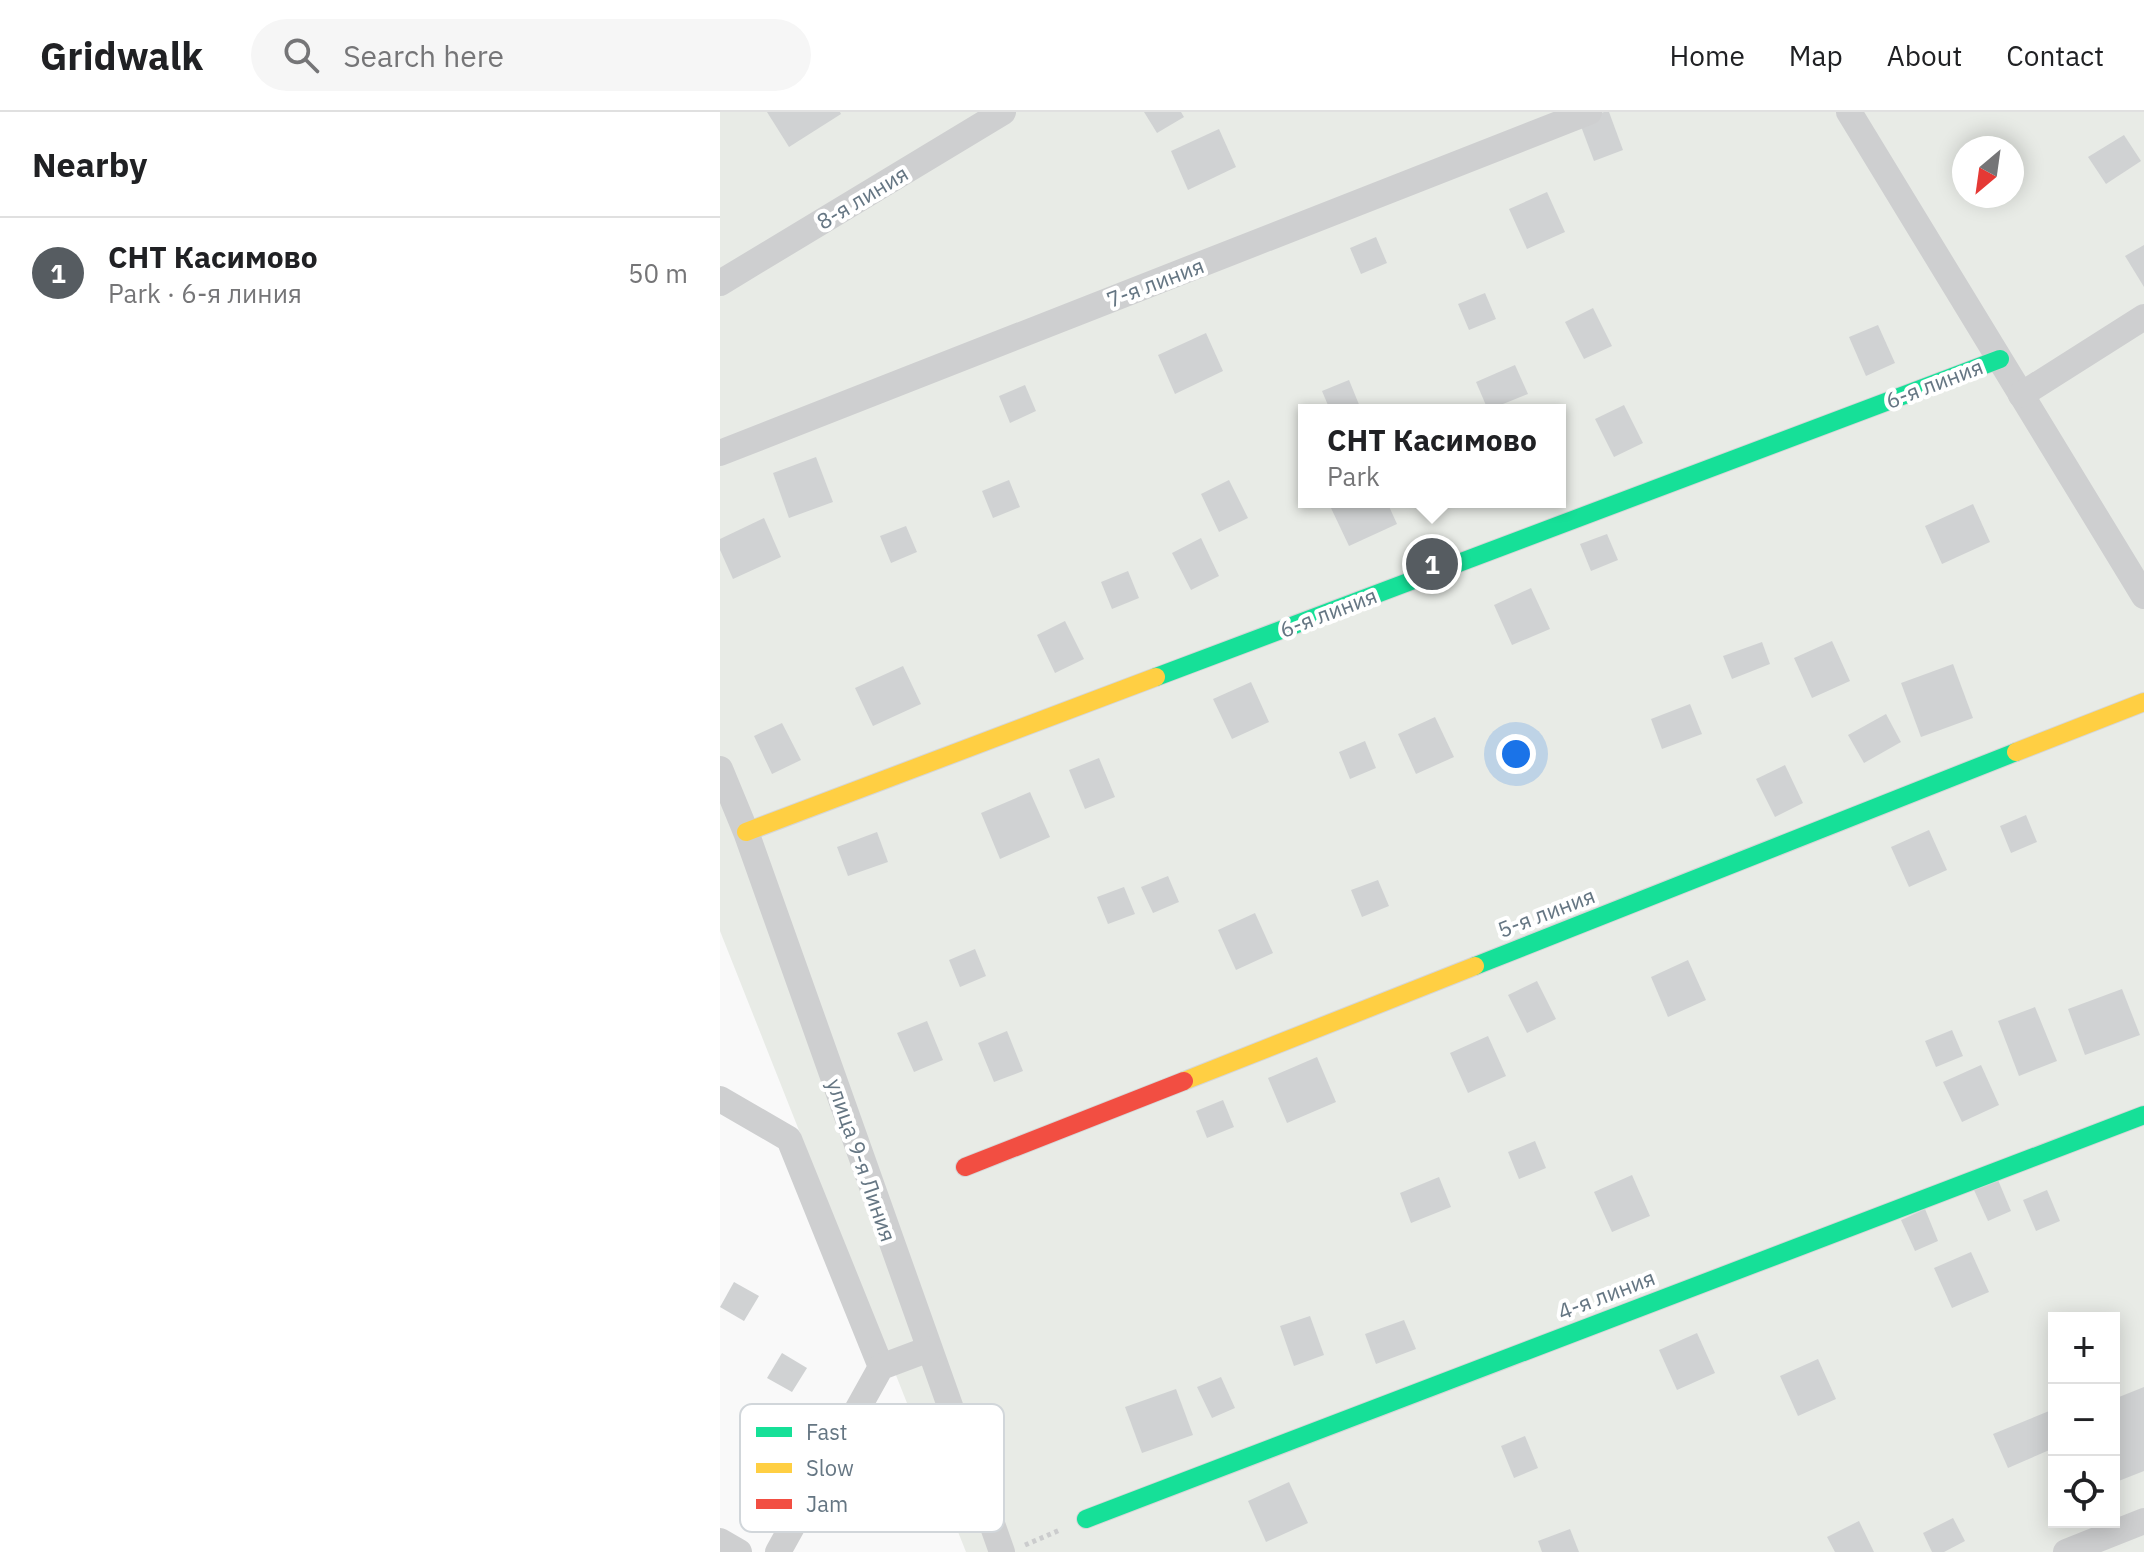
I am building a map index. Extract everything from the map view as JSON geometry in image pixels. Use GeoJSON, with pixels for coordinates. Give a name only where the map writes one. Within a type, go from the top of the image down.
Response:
{"type":"FeatureCollection","features":[{"type":"Feature","properties":{"kind":"street","name":"8-я линия"},"geometry":{"type":"LineString","coordinates":[[720,283],[1003,112]]}},
{"type":"Feature","properties":{"kind":"street","name":"7-я линия"},"geometry":{"type":"LineString","coordinates":[[720,453],[1589,112]]}},
{"type":"Feature","properties":{"kind":"street"},"geometry":{"type":"LineString","coordinates":[[1849,112],[2144,596]]}},
{"type":"Feature","properties":{"kind":"street"},"geometry":{"type":"LineString","coordinates":[[2021,395],[2144,317]]}},
{"type":"Feature","properties":{"kind":"street","name":"6-я линия"},"geometry":{"type":"LineString","coordinates":[[746,832],[2000,359]]}},
{"type":"Feature","properties":{"kind":"street","name":"5-я линия"},"geometry":{"type":"LineString","coordinates":[[965,1167],[2144,702]]}},
{"type":"Feature","properties":{"kind":"street","name":"улица 9-я Линия"},"geometry":{"type":"LineString","coordinates":[[720,769],[746,832],[929,1349],[952,1404]]}},
{"type":"Feature","properties":{"kind":"street"},"geometry":{"type":"LineString","coordinates":[[720,1099],[789,1139],[881,1367]]}},
{"type":"Feature","properties":{"kind":"street","name":"4-я линия"},"geometry":{"type":"LineString","coordinates":[[1086,1519],[2144,1115]]}},
{"type":"Feature","properties":{"kind":"street"},"geometry":{"type":"LineString","coordinates":[[860,1404],[881,1367],[929,1349]]}},
{"type":"Feature","properties":{"kind":"street"},"geometry":{"type":"LineString","coordinates":[[2066,1552],[2144,1521]]}},
{"type":"Feature","properties":{"kind":"street","name":"улица 9-я Линия"},"geometry":{"type":"LineString","coordinates":[[1004,1530],[1012,1549]]}},
{"type":"Feature","properties":{"kind":"street"},"geometry":{"type":"LineString","coordinates":[[778,1552],[789,1532]]}},
{"type":"Feature","properties":{"kind":"street"},"geometry":{"type":"LineString","coordinates":[[720,1541],[739,1552]]}},
{"type":"Feature","properties":{"kind":"path"},"geometry":{"type":"LineString","coordinates":[[1012,1549],[1086,1519]]}},
{"type":"Feature","properties":{"kind":"shaded area"},"geometry":{"type":"Polygon","coordinates":[[[720,112],[2144,112],[2144,1552],[966,1552],[958,1532],[1004,1532],[1004,1404],[907,1404],[720,931],[720,112]]]}},
{"type":"Feature","properties":{"kind":"building"},"geometry":{"type":"Polygon","coordinates":[[[767,112],[840,112],[841,114],[789,147],[767,112]]]}},
{"type":"Feature","properties":{"kind":"building"},"geometry":{"type":"Polygon","coordinates":[[[1144,112],[1181,112],[1184,117],[1157,133],[1144,112]]]}},
{"type":"Feature","properties":{"kind":"building"},"geometry":{"type":"Polygon","coordinates":[[[1609,112],[1623,150],[1594,161],[1579,121],[1609,112]]]}},
{"type":"Feature","properties":{"kind":"building"},"geometry":{"type":"Polygon","coordinates":[[[1219,129],[1236,167],[1188,190],[1171,151],[1219,129]]]}},
{"type":"Feature","properties":{"kind":"building"},"geometry":{"type":"Polygon","coordinates":[[[2124,135],[2141,161],[2106,184],[2088,157],[2124,135]]]}},
{"type":"Feature","properties":{"kind":"building"},"geometry":{"type":"Polygon","coordinates":[[[1547,192],[1565,232],[1527,249],[1509,209],[1547,192]]]}},
{"type":"Feature","properties":{"kind":"building"},"geometry":{"type":"Polygon","coordinates":[[[1376,237],[1387,263],[1361,274],[1350,248],[1376,237]]]}},
{"type":"Feature","properties":{"kind":"building"},"geometry":{"type":"Polygon","coordinates":[[[2144,245],[2144,287],[2125,256],[2144,245]]]}},
{"type":"Feature","properties":{"kind":"building"},"geometry":{"type":"Polygon","coordinates":[[[1485,293],[1496,319],[1469,330],[1458,304],[1485,293]]]}},
{"type":"Feature","properties":{"kind":"building"},"geometry":{"type":"Polygon","coordinates":[[[1593,308],[1612,346],[1584,359],[1565,322],[1593,308]]]}},
{"type":"Feature","properties":{"kind":"building"},"geometry":{"type":"Polygon","coordinates":[[[1878,325],[1895,363],[1866,376],[1849,337],[1878,325]]]}},
{"type":"Feature","properties":{"kind":"building"},"geometry":{"type":"Polygon","coordinates":[[[1206,333],[1223,371],[1175,394],[1158,355],[1206,333]]]}},
{"type":"Feature","properties":{"kind":"building"},"geometry":{"type":"Polygon","coordinates":[[[1515,365],[1528,394],[1503,404],[1485,404],[1476,382],[1515,365]]]}},
{"type":"Feature","properties":{"kind":"building"},"geometry":{"type":"Polygon","coordinates":[[[1349,380],[1359,404],[1327,404],[1322,391],[1349,380]]]}},
{"type":"Feature","properties":{"kind":"building"},"geometry":{"type":"Polygon","coordinates":[[[1025,385],[1036,411],[1010,423],[999,396],[1025,385]]]}},
{"type":"Feature","properties":{"kind":"building"},"geometry":{"type":"Polygon","coordinates":[[[1624,405],[1643,443],[1614,457],[1595,419],[1624,405]]]}},
{"type":"Feature","properties":{"kind":"building"},"geometry":{"type":"Polygon","coordinates":[[[816,457],[833,502],[789,518],[773,473],[816,457]]]}},
{"type":"Feature","properties":{"kind":"building"},"geometry":{"type":"Polygon","coordinates":[[[1009,480],[1020,507],[993,518],[982,491],[1009,480]]]}},
{"type":"Feature","properties":{"kind":"building"},"geometry":{"type":"Polygon","coordinates":[[[1229,480],[1248,518],[1219,532],[1201,494],[1229,480]]]}},
{"type":"Feature","properties":{"kind":"building"},"geometry":{"type":"Polygon","coordinates":[[[1973,504],[1990,542],[1942,564],[1925,526],[1973,504]]]}},
{"type":"Feature","properties":{"kind":"building"},"geometry":{"type":"Polygon","coordinates":[[[1331,508],[1390,508],[1397,524],[1349,546],[1331,508]]]}},
{"type":"Feature","properties":{"kind":"building"},"geometry":{"type":"Polygon","coordinates":[[[764,518],[781,557],[733,579],[720,550],[720,539],[764,518]]]}},
{"type":"Feature","properties":{"kind":"building"},"geometry":{"type":"Polygon","coordinates":[[[906,526],[917,552],[891,563],[880,536],[906,526]]]}},
{"type":"Feature","properties":{"kind":"building"},"geometry":{"type":"Polygon","coordinates":[[[1607,534],[1618,560],[1591,571],[1580,544],[1607,534]]]}},
{"type":"Feature","properties":{"kind":"building"},"geometry":{"type":"Polygon","coordinates":[[[1201,538],[1219,576],[1191,590],[1172,553],[1201,538]]]}},
{"type":"Feature","properties":{"kind":"building"},"geometry":{"type":"Polygon","coordinates":[[[1128,571],[1139,598],[1112,609],[1101,582],[1128,571]]]}},
{"type":"Feature","properties":{"kind":"building"},"geometry":{"type":"Polygon","coordinates":[[[1531,588],[1550,629],[1512,645],[1494,605],[1531,588]]]}},
{"type":"Feature","properties":{"kind":"building"},"geometry":{"type":"Polygon","coordinates":[[[1065,621],[1084,659],[1055,673],[1037,635],[1065,621]]]}},
{"type":"Feature","properties":{"kind":"building"},"geometry":{"type":"Polygon","coordinates":[[[1832,641],[1850,681],[1812,698],[1794,658],[1832,641]]]}},
{"type":"Feature","properties":{"kind":"building"},"geometry":{"type":"Polygon","coordinates":[[[1762,642],[1770,664],[1732,679],[1723,656],[1762,642]]]}},
{"type":"Feature","properties":{"kind":"building"},"geometry":{"type":"Polygon","coordinates":[[[1953,664],[1973,718],[1921,737],[1901,683],[1953,664]]]}},
{"type":"Feature","properties":{"kind":"building"},"geometry":{"type":"Polygon","coordinates":[[[903,666],[921,704],[873,726],[855,688],[903,666]]]}},
{"type":"Feature","properties":{"kind":"building"},"geometry":{"type":"Polygon","coordinates":[[[1251,682],[1269,722],[1232,739],[1213,699],[1251,682]]]}},
{"type":"Feature","properties":{"kind":"building"},"geometry":{"type":"Polygon","coordinates":[[[1690,704],[1702,734],[1662,749],[1651,719],[1690,704]]]}},
{"type":"Feature","properties":{"kind":"building"},"geometry":{"type":"Polygon","coordinates":[[[1886,714],[1901,742],[1864,763],[1848,735],[1886,714]]]}},
{"type":"Feature","properties":{"kind":"building"},"geometry":{"type":"Polygon","coordinates":[[[1435,717],[1454,757],[1416,774],[1398,734],[1435,717]]]}},
{"type":"Feature","properties":{"kind":"building"},"geometry":{"type":"Polygon","coordinates":[[[782,723],[801,760],[772,774],[754,736],[782,723]]]}},
{"type":"Feature","properties":{"kind":"building"},"geometry":{"type":"Polygon","coordinates":[[[1365,741],[1376,768],[1350,779],[1339,752],[1365,741]]]}},
{"type":"Feature","properties":{"kind":"building"},"geometry":{"type":"Polygon","coordinates":[[[1099,758],[1115,797],[1085,809],[1069,770],[1099,758]]]}},
{"type":"Feature","properties":{"kind":"building"},"geometry":{"type":"Polygon","coordinates":[[[1785,765],[1803,803],[1775,817],[1756,779],[1785,765]]]}},
{"type":"Feature","properties":{"kind":"building"},"geometry":{"type":"Polygon","coordinates":[[[1030,792],[1050,837],[1000,859],[981,813],[1030,792]]]}},
{"type":"Feature","properties":{"kind":"building"},"geometry":{"type":"Polygon","coordinates":[[[2026,815],[2037,842],[2011,853],[2000,826],[2026,815]]]}},
{"type":"Feature","properties":{"kind":"building"},"geometry":{"type":"Polygon","coordinates":[[[1929,830],[1947,870],[1909,887],[1891,847],[1929,830]]]}},
{"type":"Feature","properties":{"kind":"building"},"geometry":{"type":"Polygon","coordinates":[[[877,832],[888,862],[848,876],[837,847],[877,832]]]}},
{"type":"Feature","properties":{"kind":"building"},"geometry":{"type":"Polygon","coordinates":[[[1168,876],[1179,902],[1153,913],[1141,887],[1168,876]]]}},
{"type":"Feature","properties":{"kind":"building"},"geometry":{"type":"Polygon","coordinates":[[[1378,880],[1389,906],[1362,917],[1351,890],[1378,880]]]}},
{"type":"Feature","properties":{"kind":"building"},"geometry":{"type":"Polygon","coordinates":[[[1124,887],[1135,914],[1108,924],[1097,897],[1124,887]]]}},
{"type":"Feature","properties":{"kind":"building"},"geometry":{"type":"Polygon","coordinates":[[[1255,913],[1273,953],[1236,970],[1218,930],[1255,913]]]}},
{"type":"Feature","properties":{"kind":"building"},"geometry":{"type":"Polygon","coordinates":[[[975,949],[986,976],[960,987],[949,960],[975,949]]]}},
{"type":"Feature","properties":{"kind":"building"},"geometry":{"type":"Polygon","coordinates":[[[1688,960],[1706,1000],[1668,1017],[1651,977],[1688,960]]]}},
{"type":"Feature","properties":{"kind":"building"},"geometry":{"type":"Polygon","coordinates":[[[1537,981],[1556,1019],[1527,1033],[1508,995],[1537,981]]]}},
{"type":"Feature","properties":{"kind":"building"},"geometry":{"type":"Polygon","coordinates":[[[2122,989],[2140,1035],[2085,1055],[2068,1009],[2122,989]]]}},
{"type":"Feature","properties":{"kind":"building"},"geometry":{"type":"Polygon","coordinates":[[[2035,1007],[2057,1061],[2019,1076],[1998,1021],[2035,1007]]]}},
{"type":"Feature","properties":{"kind":"building"},"geometry":{"type":"Polygon","coordinates":[[[927,1021],[943,1060],[914,1072],[897,1033],[927,1021]]]}},
{"type":"Feature","properties":{"kind":"building"},"geometry":{"type":"Polygon","coordinates":[[[1952,1030],[1963,1056],[1936,1067],[1925,1041],[1952,1030]]]}},
{"type":"Feature","properties":{"kind":"building"},"geometry":{"type":"Polygon","coordinates":[[[1007,1031],[1023,1071],[994,1082],[978,1043],[1007,1031]]]}},
{"type":"Feature","properties":{"kind":"building"},"geometry":{"type":"Polygon","coordinates":[[[1488,1036],[1506,1076],[1468,1093],[1450,1053],[1488,1036]]]}},
{"type":"Feature","properties":{"kind":"building"},"geometry":{"type":"Polygon","coordinates":[[[1317,1057],[1336,1102],[1287,1123],[1268,1078],[1317,1057]]]}},
{"type":"Feature","properties":{"kind":"building"},"geometry":{"type":"Polygon","coordinates":[[[1981,1065],[1999,1105],[1962,1122],[1943,1082],[1981,1065]]]}},
{"type":"Feature","properties":{"kind":"building"},"geometry":{"type":"Polygon","coordinates":[[[1223,1100],[1234,1127],[1207,1138],[1196,1111],[1223,1100]]]}},
{"type":"Feature","properties":{"kind":"building"},"geometry":{"type":"Polygon","coordinates":[[[1535,1141],[1546,1168],[1519,1179],[1508,1152],[1535,1141]]]}},
{"type":"Feature","properties":{"kind":"building"},"geometry":{"type":"Polygon","coordinates":[[[1632,1175],[1650,1216],[1612,1232],[1594,1192],[1632,1175]]]}},
{"type":"Feature","properties":{"kind":"building"},"geometry":{"type":"Polygon","coordinates":[[[1439,1177],[1451,1207],[1411,1223],[1400,1193],[1439,1177]]]}},
{"type":"Feature","properties":{"kind":"building"},"geometry":{"type":"Polygon","coordinates":[[[1998,1180],[2011,1211],[1988,1221],[1974,1190],[1998,1180]]]}},
{"type":"Feature","properties":{"kind":"building"},"geometry":{"type":"Polygon","coordinates":[[[2047,1190],[2060,1221],[2036,1231],[2023,1200],[2047,1190]]]}},
{"type":"Feature","properties":{"kind":"building"},"geometry":{"type":"Polygon","coordinates":[[[1925,1209],[1938,1241],[1915,1251],[1901,1220],[1925,1209]]]}},
{"type":"Feature","properties":{"kind":"building"},"geometry":{"type":"Polygon","coordinates":[[[1971,1252],[1989,1292],[1952,1308],[1934,1268],[1971,1252]]]}},
{"type":"Feature","properties":{"kind":"building"},"geometry":{"type":"Polygon","coordinates":[[[734,1282],[759,1296],[744,1321],[720,1307],[734,1282]]]}},
{"type":"Feature","properties":{"kind":"building"},"geometry":{"type":"Polygon","coordinates":[[[1310,1316],[1324,1355],[1294,1366],[1280,1326],[1310,1316]]]}},
{"type":"Feature","properties":{"kind":"building"},"geometry":{"type":"Polygon","coordinates":[[[1404,1320],[1416,1349],[1376,1364],[1365,1334],[1404,1320]]]}},
{"type":"Feature","properties":{"kind":"building"},"geometry":{"type":"Polygon","coordinates":[[[1697,1333],[1715,1373],[1677,1390],[1659,1350],[1697,1333]]]}},
{"type":"Feature","properties":{"kind":"building"},"geometry":{"type":"Polygon","coordinates":[[[782,1353],[807,1368],[792,1392],[767,1378],[782,1353]]]}},
{"type":"Feature","properties":{"kind":"building"},"geometry":{"type":"Polygon","coordinates":[[[1818,1359],[1836,1399],[1798,1416],[1780,1376],[1818,1359]]]}},
{"type":"Feature","properties":{"kind":"building"},"geometry":{"type":"Polygon","coordinates":[[[1221,1377],[1235,1408],[1212,1418],[1197,1387],[1221,1377]]]}},
{"type":"Feature","properties":{"kind":"building"},"geometry":{"type":"Polygon","coordinates":[[[2144,1387],[2144,1471],[2120,1480],[2120,1456],[2120,1397],[2144,1387]]]}},
{"type":"Feature","properties":{"kind":"building"},"geometry":{"type":"Polygon","coordinates":[[[1176,1389],[1193,1435],[1142,1453],[1125,1407],[1176,1389]]]}},
{"type":"Feature","properties":{"kind":"building"},"geometry":{"type":"Polygon","coordinates":[[[2048,1411],[2048,1451],[2008,1468],[1993,1434],[2048,1411]]]}},
{"type":"Feature","properties":{"kind":"building"},"geometry":{"type":"Polygon","coordinates":[[[1525,1436],[1538,1468],[1514,1478],[1501,1446],[1525,1436]]]}},
{"type":"Feature","properties":{"kind":"building"},"geometry":{"type":"Polygon","coordinates":[[[1289,1482],[1308,1523],[1266,1542],[1248,1501],[1289,1482]]]}},
{"type":"Feature","properties":{"kind":"building"},"geometry":{"type":"Polygon","coordinates":[[[1953,1518],[1965,1541],[1944,1552],[1932,1552],[1923,1533],[1953,1518]]]}},
{"type":"Feature","properties":{"kind":"building"},"geometry":{"type":"Polygon","coordinates":[[[1859,1521],[1874,1552],[1835,1552],[1827,1537],[1859,1521]]]}},
{"type":"Feature","properties":{"kind":"building"},"geometry":{"type":"Polygon","coordinates":[[[1570,1529],[1579,1552],[1542,1552],[1538,1541],[1570,1529]]]}},
{"type":"Feature","properties":{"kind":"traffic: fast"},"geometry":{"type":"LineString","coordinates":[[1156,677],[2000,359]]}},
{"type":"Feature","properties":{"kind":"traffic: fast"},"geometry":{"type":"LineString","coordinates":[[1475,966],[2016,752]]}},
{"type":"Feature","properties":{"kind":"traffic: fast"},"geometry":{"type":"LineString","coordinates":[[1086,1519],[2144,1115]]}},
{"type":"Feature","properties":{"kind":"traffic: slow"},"geometry":{"type":"LineString","coordinates":[[746,832],[1156,677]]}},
{"type":"Feature","properties":{"kind":"traffic: slow"},"geometry":{"type":"LineString","coordinates":[[2016,752],[2144,702]]}},
{"type":"Feature","properties":{"kind":"traffic: slow"},"geometry":{"type":"LineString","coordinates":[[1184,1081],[1475,966]]}},
{"type":"Feature","properties":{"kind":"traffic: jam"},"geometry":{"type":"LineString","coordinates":[[965,1167],[1184,1081]]}},
{"type":"Feature","properties":{"kind":"place","name":"СНТ Касимово"},"geometry":{"type":"Point","coordinates":[1432,564]}}]}
